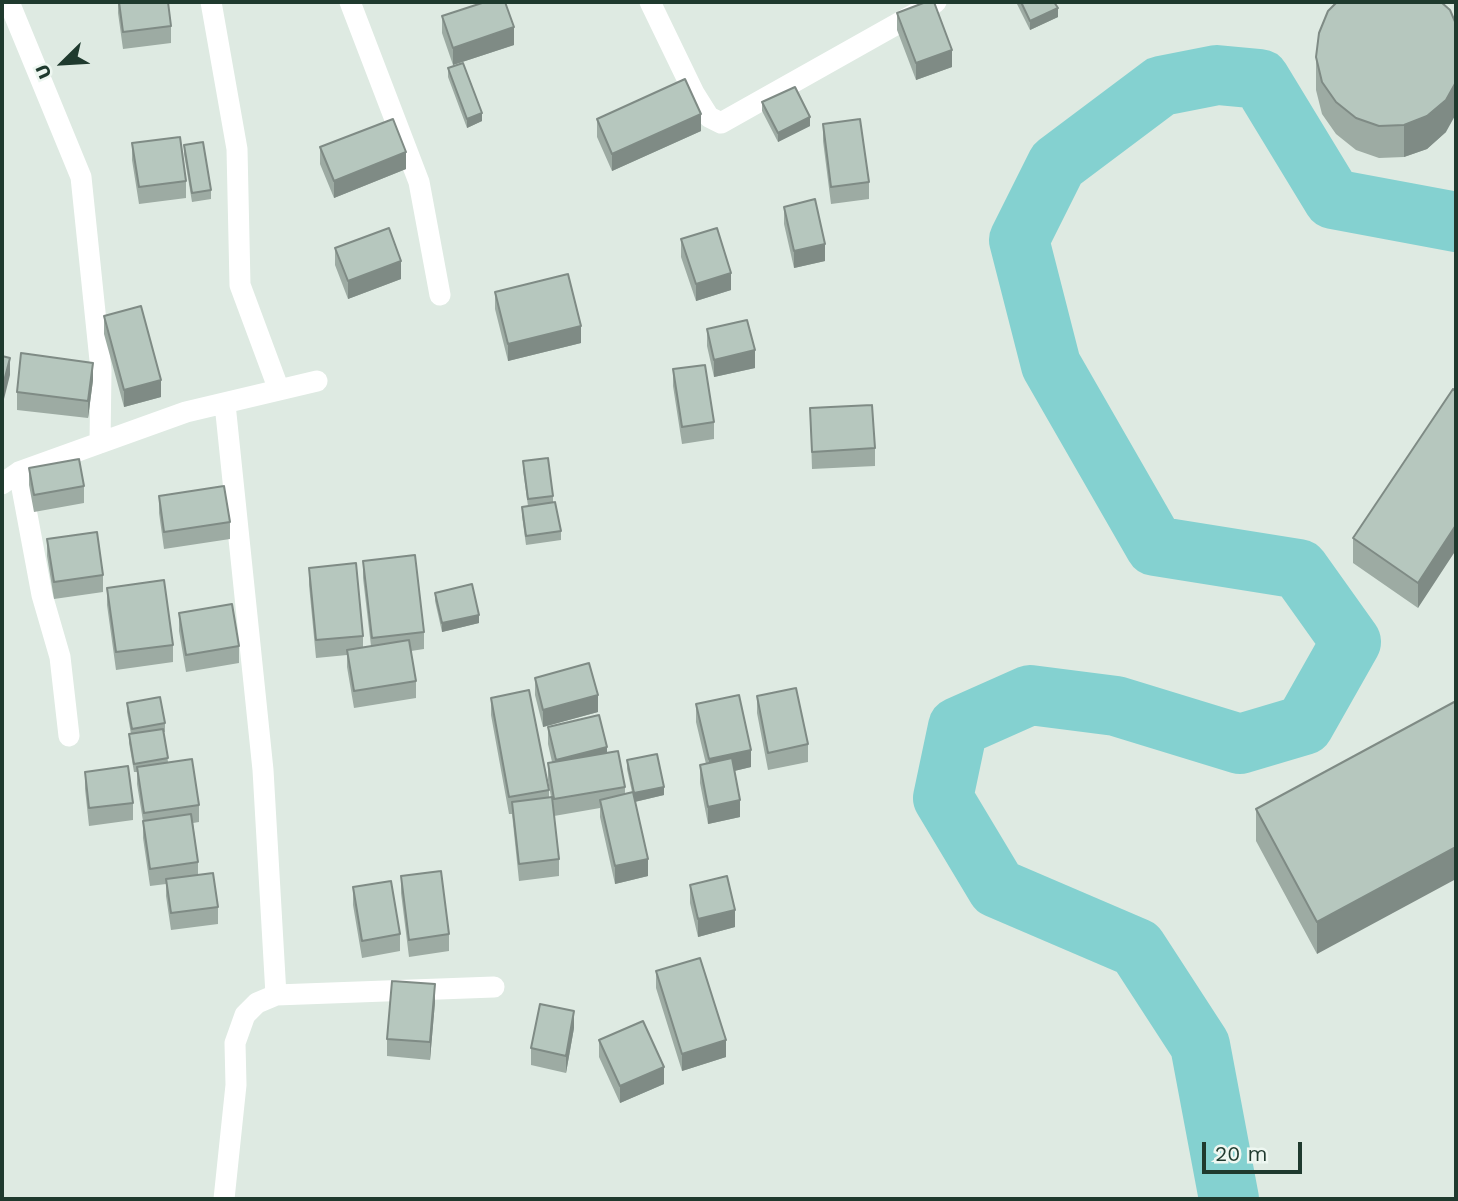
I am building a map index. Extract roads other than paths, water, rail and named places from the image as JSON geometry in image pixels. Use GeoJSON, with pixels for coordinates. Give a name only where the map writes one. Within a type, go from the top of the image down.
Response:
{"type":"FeatureCollection","features":[{"type":"Feature","properties":{"kind":"street"},"geometry":{"type":"LineString","coordinates":[[9,2],[81,177],[101,370],[100,443]]}},
{"type":"Feature","properties":{"kind":"street"},"geometry":{"type":"LineString","coordinates":[[211,2],[237,149],[240,285],[279,390]]}},
{"type":"Feature","properties":{"kind":"street"},"geometry":{"type":"LineString","coordinates":[[350,2],[419,182],[440,295]]}},
{"type":"Feature","properties":{"kind":"street"},"geometry":{"type":"LineString","coordinates":[[650,2],[694,93],[709,117],[721,123],[936,2]]}},
{"type":"Feature","properties":{"kind":"street"},"geometry":{"type":"LineString","coordinates":[[69,736],[60,657],[10,478],[186,412],[317,380]]}},
{"type":"Feature","properties":{"kind":"street"},"geometry":{"type":"LineString","coordinates":[[225,404],[263,770],[276,995]]}},
{"type":"Feature","properties":{"kind":"street"},"geometry":{"type":"LineString","coordinates":[[224,1199],[236,1085],[235,1043],[245,1015],[265,997],[494,987]]}},
{"type":"Feature","properties":{"kind":"waterway"},"geometry":{"type":"LineString","coordinates":[[1229,1199],[1200,1045],[1137,948],[997,888],[943,798],[958,727],[1030,695],[1116,706],[1240,744],[1304,725],[1351,642],[1299,569],[1155,546],[1051,365],[1019,240],[1057,164],[1161,86],[1217,75],[1260,79],[1333,199],[1456,222]]}}]}
